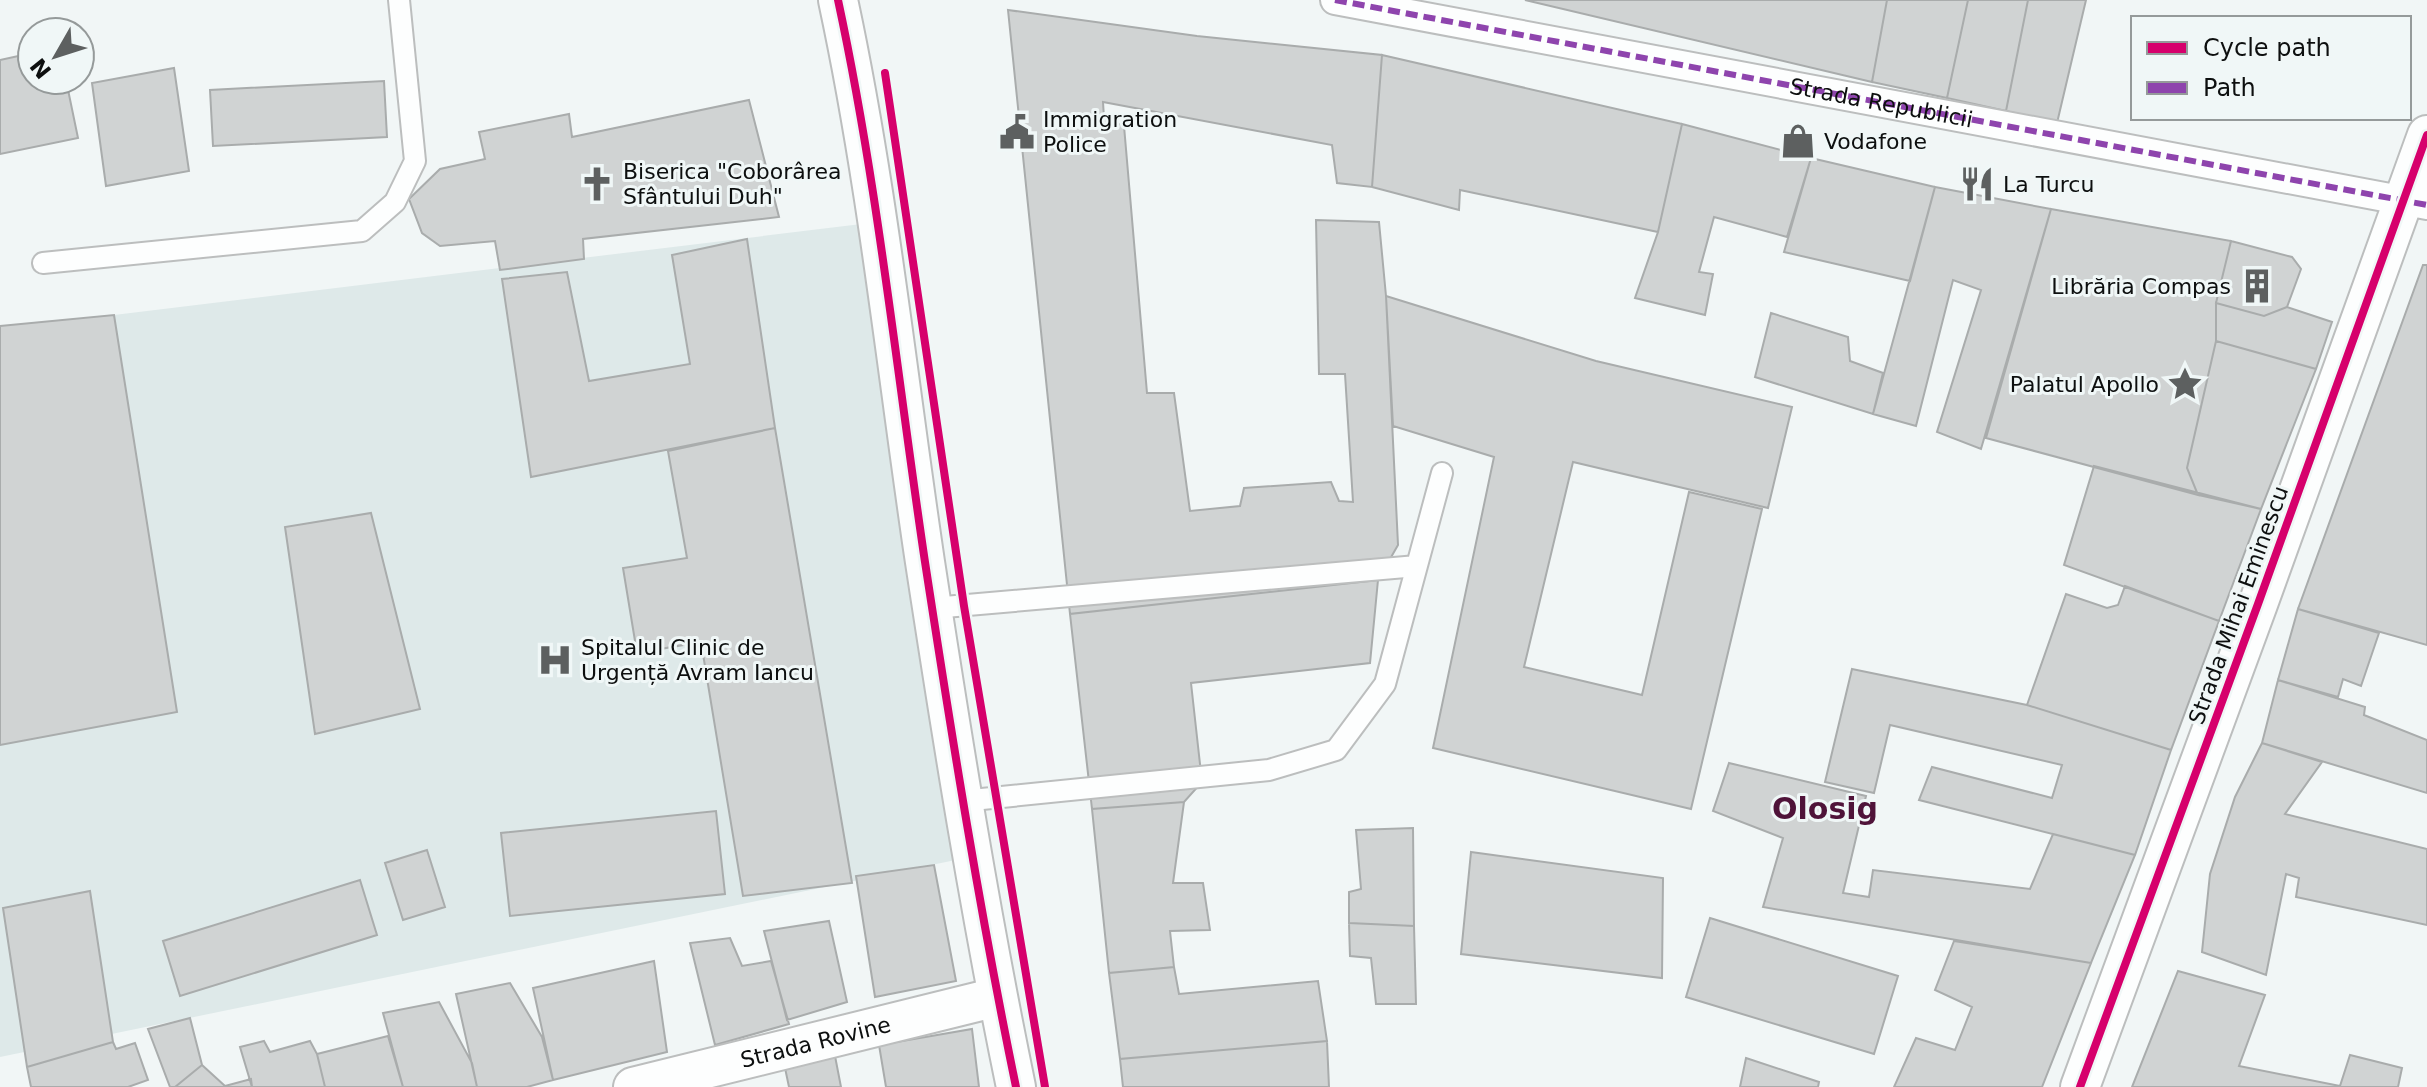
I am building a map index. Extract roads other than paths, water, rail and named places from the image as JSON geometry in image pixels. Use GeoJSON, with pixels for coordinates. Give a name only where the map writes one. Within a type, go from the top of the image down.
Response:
{"type":"FeatureCollection","features":[{"type":"Feature","properties":{"kind":"street"},"geometry":{"type":"LineString","coordinates":[[838,0],[878,222],[970,857],[1016,1087]]}},
{"type":"Feature","properties":{"kind":"street","name":"Strada Republicii"},"geometry":{"type":"LineString","coordinates":[[1335,0],[2415,203]]}},
{"type":"Feature","properties":{"kind":"street","name":"Strada Mihai Eminescu"},"geometry":{"type":"LineString","coordinates":[[2080,1087],[2258,604],[2415,203],[2427,135]]}},
{"type":"Feature","properties":{"kind":"street","name":"Strada Rovine"},"geometry":{"type":"LineString","coordinates":[[633,1087],[997,997]]}},
{"type":"Feature","properties":{"kind":"lane"},"geometry":{"type":"LineString","coordinates":[[43,263],[362,231],[395,202],[415,161],[399,0]]}},
{"type":"Feature","properties":{"kind":"lane"},"geometry":{"type":"LineString","coordinates":[[962,801],[1269,770],[1336,750],[1385,684],[1442,473]]}},
{"type":"Feature","properties":{"kind":"lane"},"geometry":{"type":"LineString","coordinates":[[933,608],[1417,566]]}},
{"type":"Feature","properties":{"kind":"place","name":"Immigration Police"},"geometry":{"type":"Point","coordinates":[1017,132]}},
{"type":"Feature","properties":{"kind":"place","name":"Vodafone"},"geometry":{"type":"Point","coordinates":[1798,141]}},
{"type":"Feature","properties":{"kind":"place","name":"Biserica \"Coborârea Sfântului Duh\""},"geometry":{"type":"Point","coordinates":[597,184]}},
{"type":"Feature","properties":{"kind":"place","name":"La Turcu"},"geometry":{"type":"Point","coordinates":[1977,184]}},
{"type":"Feature","properties":{"kind":"place","name":"Librăria Compas"},"geometry":{"type":"Point","coordinates":[2257,286]}},
{"type":"Feature","properties":{"kind":"place","name":"Palatul Apollo"},"geometry":{"type":"Point","coordinates":[2185,384]}},
{"type":"Feature","properties":{"kind":"place","name":"Spitalul Clinic de Urgență Avram Iancu"},"geometry":{"type":"Point","coordinates":[555,660]}},
{"type":"Feature","properties":{"kind":"district","name":"Olosig"},"geometry":{"type":"Point","coordinates":[1825,809]}}]}
